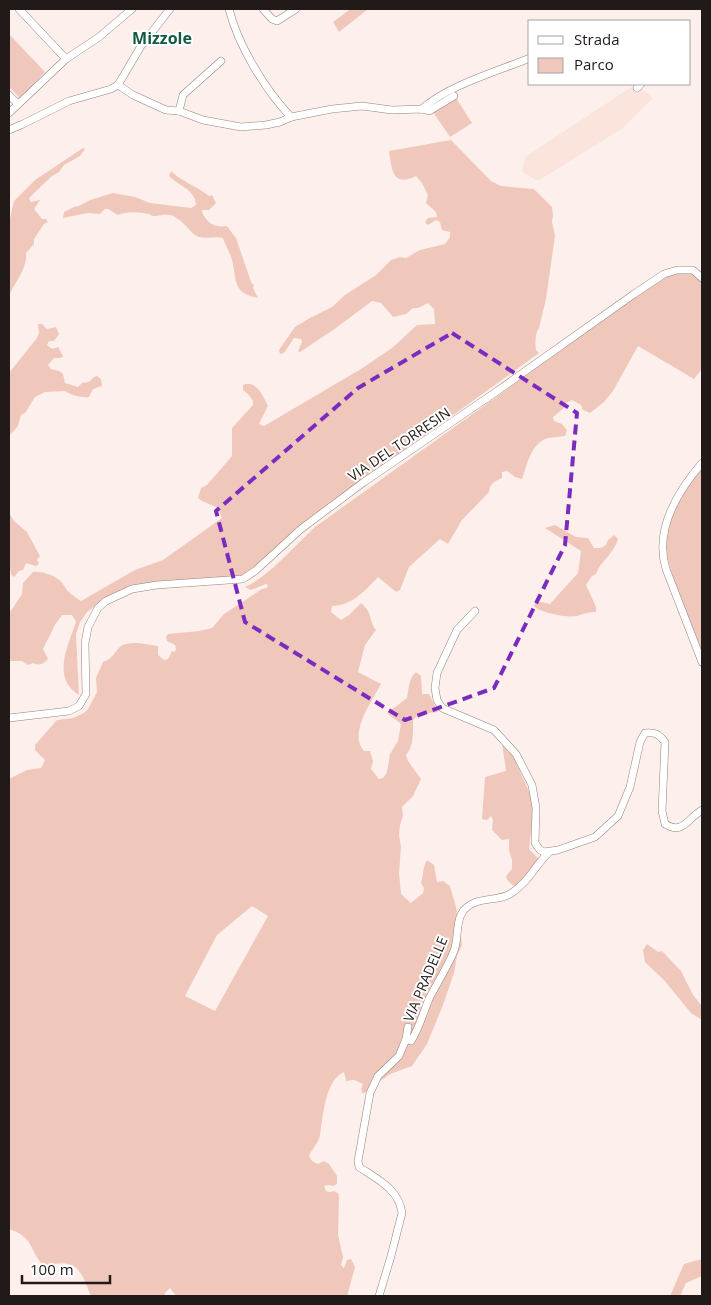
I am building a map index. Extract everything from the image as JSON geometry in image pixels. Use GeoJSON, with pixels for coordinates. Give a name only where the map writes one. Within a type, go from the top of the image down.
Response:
{"type":"FeatureCollection","features":[{"type":"Feature","properties":{"kind":"street"},"geometry":{"type":"LineString","coordinates":[[19,9],[66,59]]}},
{"type":"Feature","properties":{"kind":"street"},"geometry":{"type":"LineString","coordinates":[[9,113],[66,59],[99,36],[132,9]]}},
{"type":"Feature","properties":{"kind":"street"},"geometry":{"type":"LineString","coordinates":[[9,130],[69,101],[111,89],[118,85],[141,46],[170,9]]}},
{"type":"Feature","properties":{"kind":"street"},"geometry":{"type":"LineString","coordinates":[[228,9],[233,25],[264,83],[291,117]]}},
{"type":"Feature","properties":{"kind":"street"},"geometry":{"type":"LineString","coordinates":[[263,9],[272,19],[278,21],[296,9]]}},
{"type":"Feature","properties":{"kind":"street"},"geometry":{"type":"LineString","coordinates":[[422,109],[430,102],[461,86],[528,59]]}},
{"type":"Feature","properties":{"kind":"street"},"geometry":{"type":"LineString","coordinates":[[179,111],[183,95],[221,61]]}},
{"type":"Feature","properties":{"kind":"street"},"geometry":{"type":"LineString","coordinates":[[118,85],[133,95],[166,110],[179,111],[203,120],[240,127],[266,125],[291,117],[332,109],[362,106],[392,110],[422,109],[432,111],[454,96]]}},
{"type":"Feature","properties":{"kind":"street"},"geometry":{"type":"LineString","coordinates":[[9,95],[18,104]]}},
{"type":"Feature","properties":{"kind":"street","name":"VIA DEL TORRESIN"},"geometry":{"type":"LineString","coordinates":[[9,718],[70,711],[79,706],[86,694],[85,643],[88,627],[98,608],[106,600],[132,589],[157,585],[243,579],[255,571],[301,529],[364,482],[664,274],[677,270],[693,270],[702,278]]}},
{"type":"Feature","properties":{"kind":"street"},"geometry":{"type":"LineString","coordinates":[[702,463],[690,478],[674,505],[664,528],[662,538],[663,558],[666,569],[702,662]]}},
{"type":"Feature","properties":{"kind":"street"},"geometry":{"type":"LineString","coordinates":[[474,611],[457,630],[438,673],[435,688],[437,700],[442,708],[494,730],[516,754],[532,785],[536,808],[535,843],[540,850],[544,852],[558,850],[595,836],[618,816],[630,787],[640,742],[645,733],[653,732],[665,742],[662,811],[665,824],[672,828],[680,828],[702,810]]}},
{"type":"Feature","properties":{"kind":"street","name":"VIA PRADELLE"},"geometry":{"type":"LineString","coordinates":[[406,1039],[410,1041],[416,1034],[429,1000],[454,950],[463,910],[472,904],[486,899],[505,897],[520,888],[549,851]]}},
{"type":"Feature","properties":{"kind":"street","name":"VIA PRADELLE"},"geometry":{"type":"LineString","coordinates":[[379,1296],[402,1213],[401,1206],[397,1197],[384,1183],[371,1173],[359,1168],[358,1161],[370,1092],[378,1076],[399,1056],[406,1039],[408,1027]]}},
{"type":"Feature","properties":{"kind":"highlighted area"},"geometry":{"type":"Polygon","coordinates":[[[452,333],[577,413],[565,545],[494,688],[405,720],[245,622],[216,511],[358,388],[452,333]]]}},
{"type":"Feature","properties":{"kind":"shaded area"},"geometry":{"type":"Polygon","coordinates":[[[634,85],[637,85],[653,98],[623,128],[538,181],[522,172],[525,157],[634,85]]]}},
{"type":"Feature","properties":{"kind":"green space"},"geometry":{"type":"Polygon","coordinates":[[[348,9],[368,9],[339,32],[333,22],[348,9]]]}},
{"type":"Feature","properties":{"kind":"green space"},"geometry":{"type":"Polygon","coordinates":[[[9,34],[45,72],[20,98],[9,87],[9,34]]]}},
{"type":"Feature","properties":{"kind":"green space"},"geometry":{"type":"Polygon","coordinates":[[[456,98],[472,123],[450,137],[433,112],[456,98]]]}},
{"type":"Feature","properties":{"kind":"green space"},"geometry":{"type":"Polygon","coordinates":[[[451,140],[491,181],[501,186],[534,189],[552,207],[552,222],[555,236],[546,299],[536,338],[536,350],[539,353],[305,522],[257,568],[238,580],[220,584],[136,590],[98,604],[87,612],[80,622],[76,634],[79,695],[66,680],[64,671],[66,651],[76,622],[72,615],[62,615],[55,625],[43,649],[48,659],[45,662],[28,665],[22,661],[9,661],[9,613],[22,594],[23,583],[33,572],[54,576],[61,581],[70,593],[81,601],[135,570],[163,560],[222,518],[218,508],[198,498],[201,488],[207,485],[232,456],[232,428],[253,405],[249,395],[243,390],[243,385],[252,384],[264,398],[268,406],[259,424],[264,426],[361,369],[392,348],[417,325],[435,324],[434,309],[428,303],[418,308],[413,308],[406,314],[393,317],[381,303],[372,301],[300,352],[298,351],[302,342],[301,339],[294,338],[284,353],[280,354],[279,350],[295,327],[332,307],[345,295],[376,275],[391,260],[400,257],[406,258],[420,250],[445,244],[450,237],[450,232],[442,230],[440,222],[436,220],[428,225],[425,222],[428,218],[437,217],[436,212],[426,203],[428,195],[422,183],[416,176],[402,180],[398,178],[393,170],[389,151],[451,140]]]}},
{"type":"Feature","properties":{"kind":"green space"},"geometry":{"type":"Polygon","coordinates":[[[83,148],[85,149],[80,156],[64,165],[59,172],[52,176],[29,198],[31,202],[40,200],[34,209],[42,219],[46,219],[48,222],[44,224],[34,239],[34,244],[26,253],[23,269],[9,295],[9,223],[14,201],[35,180],[83,148]]]}},
{"type":"Feature","properties":{"kind":"green space"},"geometry":{"type":"Polygon","coordinates":[[[171,171],[209,196],[212,195],[216,203],[209,210],[202,210],[202,212],[212,224],[227,226],[236,238],[258,298],[244,293],[237,285],[231,257],[223,238],[199,237],[173,216],[154,216],[133,212],[118,215],[105,209],[100,214],[88,213],[63,218],[64,212],[74,207],[113,193],[135,197],[150,203],[191,208],[196,205],[195,199],[190,192],[169,176],[171,171]]]}},
{"type":"Feature","properties":{"kind":"green space"},"geometry":{"type":"Polygon","coordinates":[[[677,273],[691,273],[702,280],[702,369],[694,379],[638,346],[613,391],[604,402],[590,413],[583,410],[581,405],[572,400],[566,403],[565,407],[553,417],[554,421],[562,424],[567,430],[565,436],[547,438],[536,446],[532,451],[522,479],[515,477],[507,471],[502,472],[502,478],[490,486],[489,492],[462,520],[448,544],[440,539],[409,567],[400,590],[396,592],[378,577],[351,601],[332,606],[331,612],[341,620],[361,603],[368,610],[376,630],[365,645],[358,672],[381,684],[367,708],[360,727],[359,736],[360,744],[364,751],[370,751],[373,761],[371,769],[379,779],[383,778],[387,772],[390,754],[398,741],[401,724],[387,713],[407,698],[410,681],[416,672],[421,676],[422,694],[429,694],[438,712],[419,714],[413,720],[412,743],[406,755],[421,779],[413,796],[402,807],[403,816],[399,835],[401,847],[399,873],[401,894],[411,903],[423,893],[424,888],[421,883],[425,863],[427,860],[434,865],[437,882],[443,881],[450,886],[456,907],[462,945],[443,1005],[427,1044],[412,1066],[390,1074],[363,1094],[361,1089],[363,1084],[354,1080],[346,1081],[344,1072],[333,1083],[326,1100],[319,1138],[309,1156],[312,1161],[318,1164],[324,1161],[329,1164],[337,1176],[337,1184],[324,1186],[326,1191],[334,1191],[338,1193],[339,1197],[338,1235],[343,1257],[341,1265],[344,1268],[347,1260],[351,1259],[355,1267],[347,1296],[176,1296],[170,1288],[164,1296],[91,1296],[77,1268],[65,1263],[43,1265],[27,1240],[17,1232],[9,1229],[9,779],[27,770],[41,768],[45,760],[35,750],[35,745],[57,720],[73,718],[88,709],[97,692],[96,678],[103,662],[112,657],[121,646],[134,643],[158,646],[158,655],[164,660],[168,659],[172,651],[175,652],[176,649],[175,645],[167,641],[166,637],[168,634],[212,628],[224,614],[262,589],[267,588],[268,585],[266,584],[251,590],[245,587],[273,568],[315,527],[664,278],[677,273]],[[252,906],[217,935],[185,996],[215,1011],[268,916],[252,906]]]}},
{"type":"Feature","properties":{"kind":"green space"},"geometry":{"type":"Polygon","coordinates":[[[38,324],[42,324],[47,329],[56,327],[59,334],[54,341],[49,341],[47,345],[52,349],[58,347],[63,356],[61,358],[54,358],[48,365],[51,369],[63,374],[65,383],[78,387],[97,376],[101,379],[102,386],[93,389],[89,397],[76,396],[65,391],[45,392],[35,397],[25,413],[21,415],[18,426],[9,436],[9,373],[37,338],[39,333],[38,324]]]}},
{"type":"Feature","properties":{"kind":"green space"},"geometry":{"type":"Polygon","coordinates":[[[702,465],[702,651],[668,559],[666,534],[676,506],[685,489],[702,465]]]}},
{"type":"Feature","properties":{"kind":"green space"},"geometry":{"type":"Polygon","coordinates":[[[9,513],[14,521],[27,532],[40,556],[37,560],[39,564],[36,566],[26,563],[23,570],[19,571],[14,577],[11,574],[9,563],[9,513]]]}},
{"type":"Feature","properties":{"kind":"green space"},"geometry":{"type":"Polygon","coordinates":[[[555,525],[576,537],[588,538],[594,548],[601,548],[606,545],[608,540],[614,535],[618,539],[614,549],[586,585],[596,607],[596,612],[567,616],[548,613],[534,606],[536,601],[550,604],[578,573],[581,551],[545,528],[555,525]]]}},
{"type":"Feature","properties":{"kind":"green space"},"geometry":{"type":"Polygon","coordinates":[[[502,743],[514,758],[534,803],[529,849],[539,859],[533,870],[515,887],[507,880],[506,876],[512,869],[509,839],[502,840],[492,830],[493,820],[491,816],[487,820],[482,819],[485,777],[506,771],[502,743]]]}},
{"type":"Feature","properties":{"kind":"green space"},"geometry":{"type":"Polygon","coordinates":[[[647,944],[658,952],[662,951],[681,971],[693,995],[702,1006],[702,1020],[691,1013],[664,980],[645,962],[643,950],[647,944]]]}},
{"type":"Feature","properties":{"kind":"green space"},"geometry":{"type":"Polygon","coordinates":[[[702,1259],[702,1276],[686,1283],[680,1296],[670,1296],[684,1264],[702,1259]]]}},
{"type":"Feature","properties":{"kind":"district","name":"Mizzole"},"geometry":{"type":"Point","coordinates":[162,38]}}]}
